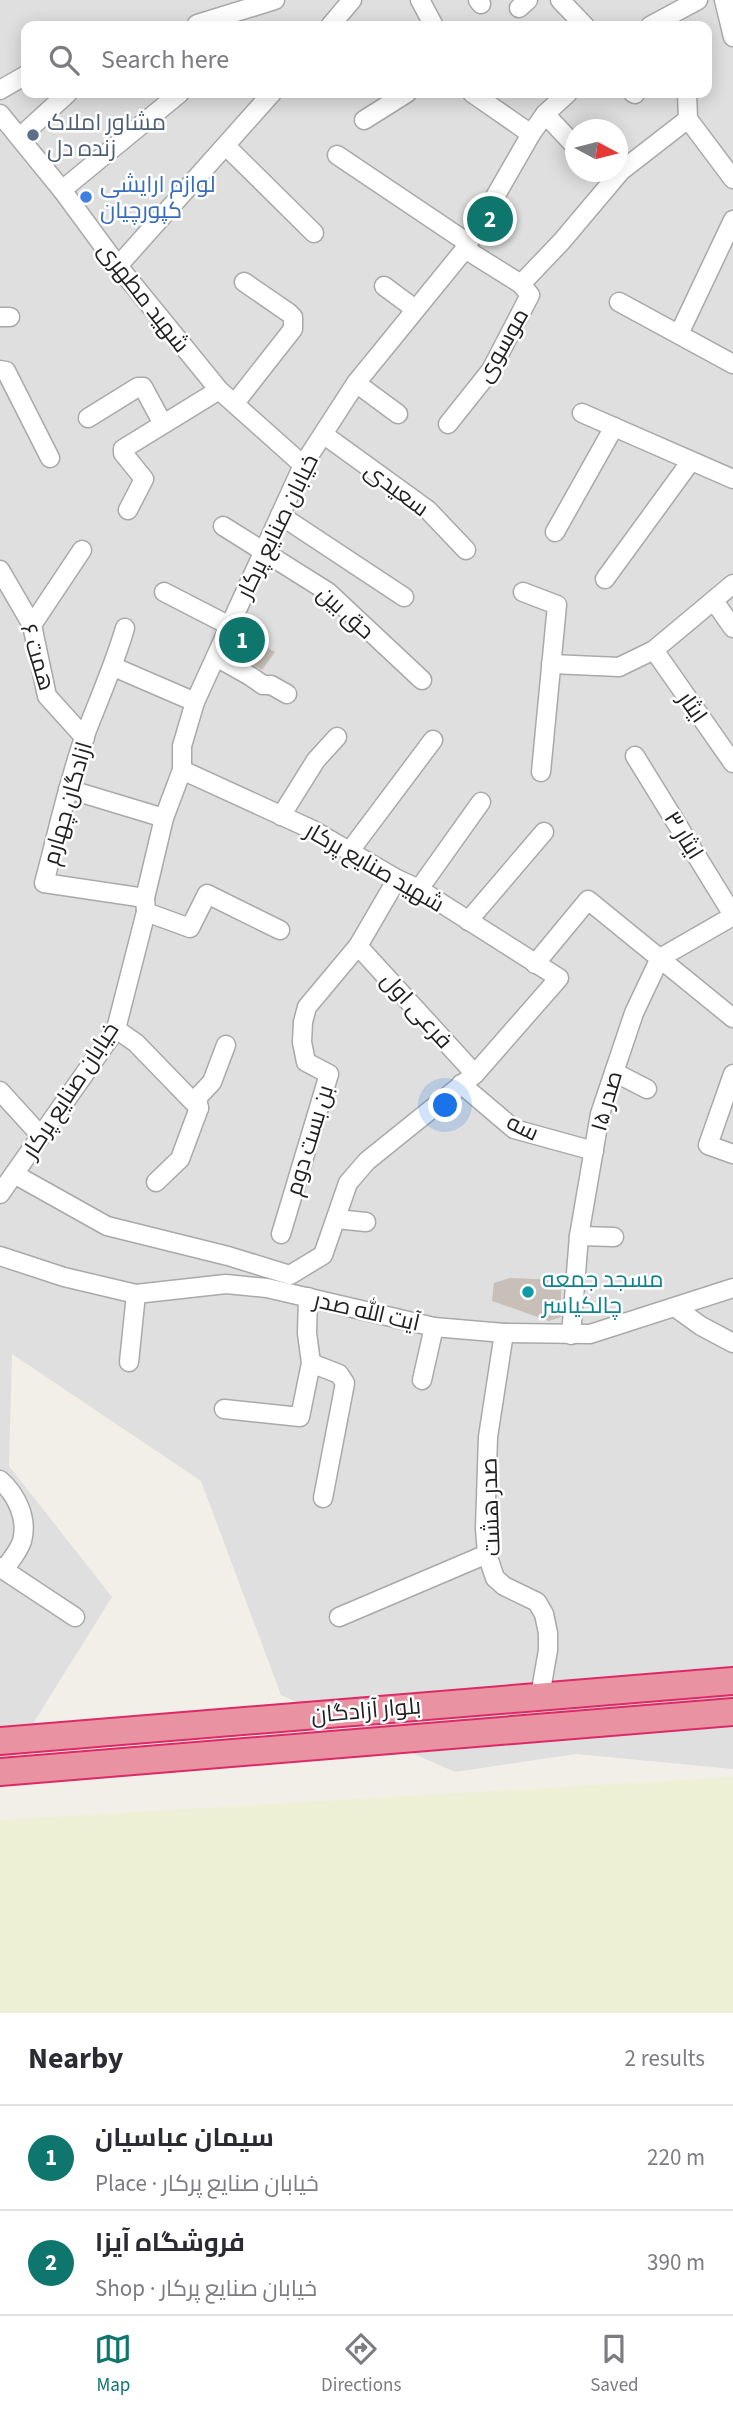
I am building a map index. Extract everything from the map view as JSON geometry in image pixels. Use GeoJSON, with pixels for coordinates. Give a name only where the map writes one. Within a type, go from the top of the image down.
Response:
{"type":"FeatureCollection","features":[{"type":"Feature","properties":{"kind":"highway","name":"بلوار آزادگان"},"geometry":{"type":"LineString","coordinates":[[0,1741],[733,1681]]}},
{"type":"Feature","properties":{"kind":"highway"},"geometry":{"type":"LineString","coordinates":[[538,1727],[540,1696]]}},
{"type":"Feature","properties":{"kind":"highway","name":"بلوار آزادگان"},"geometry":{"type":"LineString","coordinates":[[0,1772],[733,1712]]}},
{"type":"Feature","properties":{"kind":"street"},"geometry":{"type":"LineString","coordinates":[[207,21],[275,0]]}},
{"type":"Feature","properties":{"kind":"street"},"geometry":{"type":"LineString","coordinates":[[334,21],[352,0]]}},
{"type":"Feature","properties":{"kind":"street"},"geometry":{"type":"LineString","coordinates":[[419,0],[431,21]]}},
{"type":"Feature","properties":{"kind":"street"},"geometry":{"type":"LineString","coordinates":[[560,0],[580,21]]}},
{"type":"Feature","properties":{"kind":"street"},"geometry":{"type":"LineString","coordinates":[[677,19],[698,0]]}},
{"type":"Feature","properties":{"kind":"street"},"geometry":{"type":"LineString","coordinates":[[724,0],[733,37]]}},
{"type":"Feature","properties":{"kind":"street"},"geometry":{"type":"LineString","coordinates":[[0,90],[21,78]]}},
{"type":"Feature","properties":{"kind":"street"},"geometry":{"type":"LineString","coordinates":[[20,136],[62,98]]}},
{"type":"Feature","properties":{"kind":"street"},"geometry":{"type":"LineString","coordinates":[[62,190],[174,98]]}},
{"type":"Feature","properties":{"kind":"street"},"geometry":{"type":"LineString","coordinates":[[118,266],[268,98]]}},
{"type":"Feature","properties":{"kind":"street"},"geometry":{"type":"LineString","coordinates":[[364,120],[400,98]]}},
{"type":"Feature","properties":{"kind":"street"},"geometry":{"type":"LineString","coordinates":[[479,98],[531,134]]}},
{"type":"Feature","properties":{"kind":"street","name":"خیابان صنایع پرکار"},"geometry":{"type":"LineString","coordinates":[[0,1194],[116,1029],[164,818],[182,770],[182,746],[195,702],[303,465],[356,383],[467,246],[531,134],[545,114],[563,98]]}},
{"type":"Feature","properties":{"kind":"street"},"geometry":{"type":"LineString","coordinates":[[687,98],[688,119],[733,179]]}},
{"type":"Feature","properties":{"kind":"street","name":"شهید مطهری"},"geometry":{"type":"LineString","coordinates":[[0,114],[219,390],[303,465]]}},
{"type":"Feature","properties":{"kind":"street"},"geometry":{"type":"LineString","coordinates":[[545,114],[565,135]]}},
{"type":"Feature","properties":{"kind":"street"},"geometry":{"type":"LineString","coordinates":[[628,163],[688,119]]}},
{"type":"Feature","properties":{"kind":"street"},"geometry":{"type":"LineString","coordinates":[[226,146],[314,233]]}},
{"type":"Feature","properties":{"kind":"street","name":"موسوی"},"geometry":{"type":"LineString","coordinates":[[337,155],[521,284],[530,295],[491,370],[448,424]]}},
{"type":"Feature","properties":{"kind":"street"},"geometry":{"type":"LineString","coordinates":[[521,284],[606,182]]}},
{"type":"Feature","properties":{"kind":"street"},"geometry":{"type":"LineString","coordinates":[[678,334],[733,220]]}},
{"type":"Feature","properties":{"kind":"street"},"geometry":{"type":"LineString","coordinates":[[235,403],[293,329],[293,317],[289,313],[244,282]]}},
{"type":"Feature","properties":{"kind":"street"},"geometry":{"type":"LineString","coordinates":[[384,286],[415,310]]}},
{"type":"Feature","properties":{"kind":"street"},"geometry":{"type":"LineString","coordinates":[[619,302],[733,364]]}},
{"type":"Feature","properties":{"kind":"street"},"geometry":{"type":"LineString","coordinates":[[0,370],[6,371],[50,458]]}},
{"type":"Feature","properties":{"kind":"street"},"geometry":{"type":"LineString","coordinates":[[356,383],[398,414]]}},
{"type":"Feature","properties":{"kind":"street"},"geometry":{"type":"LineString","coordinates":[[88,418],[138,387],[143,387],[163,424]]}},
{"type":"Feature","properties":{"kind":"street"},"geometry":{"type":"LineString","coordinates":[[128,510],[145,479],[123,453],[123,449],[219,390]]}},
{"type":"Feature","properties":{"kind":"street"},"geometry":{"type":"LineString","coordinates":[[582,413],[733,480]]}},
{"type":"Feature","properties":{"kind":"street"},"geometry":{"type":"LineString","coordinates":[[555,532],[614,427]]}},
{"type":"Feature","properties":{"kind":"street","name":"سعیدی"},"geometry":{"type":"LineString","coordinates":[[323,434],[428,510],[466,550]]}},
{"type":"Feature","properties":{"kind":"street"},"geometry":{"type":"LineString","coordinates":[[605,579],[691,461]]}},
{"type":"Feature","properties":{"kind":"street"},"geometry":{"type":"LineString","coordinates":[[281,515],[404,597]]}},
{"type":"Feature","properties":{"kind":"street","name":"حق بین"},"geometry":{"type":"LineString","coordinates":[[223,526],[328,592],[422,680]]}},
{"type":"Feature","properties":{"kind":"street"},"geometry":{"type":"LineString","coordinates":[[32,625],[82,550]]}},
{"type":"Feature","properties":{"kind":"street","name":"همت ۶"},"geometry":{"type":"LineString","coordinates":[[0,570],[32,625],[47,695],[85,738]]}},
{"type":"Feature","properties":{"kind":"street"},"geometry":{"type":"LineString","coordinates":[[551,664],[619,667],[654,650],[733,584]]}},
{"type":"Feature","properties":{"kind":"street"},"geometry":{"type":"LineString","coordinates":[[523,592],[557,605],[541,772]]}},
{"type":"Feature","properties":{"kind":"street"},"geometry":{"type":"LineString","coordinates":[[164,593],[230,626]]}},
{"type":"Feature","properties":{"kind":"street"},"geometry":{"type":"LineString","coordinates":[[714,601],[733,628]]}},
{"type":"Feature","properties":{"kind":"street","name":"ازادگان چهارم"},"geometry":{"type":"LineString","coordinates":[[125,628],[114,667],[68,789],[44,883],[146,905]]}},
{"type":"Feature","properties":{"kind":"street","name":"ایثار"},"geometry":{"type":"LineString","coordinates":[[654,650],[733,764]]}},
{"type":"Feature","properties":{"kind":"street"},"geometry":{"type":"LineString","coordinates":[[216,657],[263,685],[271,685],[287,694]]}},
{"type":"Feature","properties":{"kind":"street"},"geometry":{"type":"LineString","coordinates":[[114,667],[195,702]]}},
{"type":"Feature","properties":{"kind":"street"},"geometry":{"type":"LineString","coordinates":[[281,816],[316,760],[337,737]]}},
{"type":"Feature","properties":{"kind":"street"},"geometry":{"type":"LineString","coordinates":[[349,852],[433,740]]}},
{"type":"Feature","properties":{"kind":"street","name":"ایثار ۳"},"geometry":{"type":"LineString","coordinates":[[635,756],[733,915]]}},
{"type":"Feature","properties":{"kind":"street","name":"شهید صنایع پرکار"},"geometry":{"type":"LineString","coordinates":[[182,770],[313,830],[419,889],[559,978],[468,1079]]}},
{"type":"Feature","properties":{"kind":"street"},"geometry":{"type":"LineString","coordinates":[[68,789],[164,818]]}},
{"type":"Feature","properties":{"kind":"street"},"geometry":{"type":"LineString","coordinates":[[419,889],[481,802]]}},
{"type":"Feature","properties":{"kind":"street"},"geometry":{"type":"LineString","coordinates":[[468,921],[544,832]]}},
{"type":"Feature","properties":{"kind":"street","name":"بن بست دوم"},"geometry":{"type":"LineString","coordinates":[[281,1234],[329,1074],[306,1062],[302,1042],[307,1007],[358,946],[397,879]]}},
{"type":"Feature","properties":{"kind":"street"},"geometry":{"type":"LineString","coordinates":[[146,905],[190,928],[206,894],[280,930]]}},
{"type":"Feature","properties":{"kind":"street"},"geometry":{"type":"LineString","coordinates":[[535,964],[588,900],[733,1018]]}},
{"type":"Feature","properties":{"kind":"street"},"geometry":{"type":"LineString","coordinates":[[660,958],[733,915]]}},
{"type":"Feature","properties":{"kind":"street","name":"فرعی اول"},"geometry":{"type":"LineString","coordinates":[[358,946],[468,1079]]}},
{"type":"Feature","properties":{"kind":"street","name":"صدر ۱۵"},"geometry":{"type":"LineString","coordinates":[[571,1335],[579,1236],[600,1114],[634,1013],[660,958]]}},
{"type":"Feature","properties":{"kind":"street"},"geometry":{"type":"LineString","coordinates":[[116,1029],[136,1043],[199,1108]]}},
{"type":"Feature","properties":{"kind":"street"},"geometry":{"type":"LineString","coordinates":[[156,1182],[180,1159],[199,1108],[197,1098],[212,1082],[226,1045]]}},
{"type":"Feature","properties":{"kind":"street"},"geometry":{"type":"LineString","coordinates":[[614,1072],[647,1089]]}},
{"type":"Feature","properties":{"kind":"street"},"geometry":{"type":"LineString","coordinates":[[733,1074],[708,1145],[733,1154]]}},
{"type":"Feature","properties":{"kind":"street"},"geometry":{"type":"LineString","coordinates":[[14,1174],[107,1226],[228,1256],[289,1275],[323,1255],[348,1183],[367,1161],[468,1079]]}},
{"type":"Feature","properties":{"kind":"street","name":"سه"},"geometry":{"type":"LineString","coordinates":[[468,1079],[514,1129],[594,1152]]}},
{"type":"Feature","properties":{"kind":"street"},"geometry":{"type":"LineString","coordinates":[[0,1091],[41,1136]]}},
{"type":"Feature","properties":{"kind":"street"},"geometry":{"type":"LineString","coordinates":[[336,1219],[366,1222]]}},
{"type":"Feature","properties":{"kind":"street"},"geometry":{"type":"LineString","coordinates":[[579,1236],[614,1237]]}},
{"type":"Feature","properties":{"kind":"street","name":"آیت الله صدر"},"geometry":{"type":"LineString","coordinates":[[0,1256],[136,1294],[226,1284],[267,1288],[435,1327],[504,1333],[590,1334],[733,1288]]}},
{"type":"Feature","properties":{"kind":"street"},"geometry":{"type":"LineString","coordinates":[[129,1362],[136,1294]]}},
{"type":"Feature","properties":{"kind":"street"},"geometry":{"type":"LineString","coordinates":[[224,1409],[300,1417],[312,1363],[307,1334],[308,1297]]}},
{"type":"Feature","properties":{"kind":"street"},"geometry":{"type":"LineString","coordinates":[[676,1308],[701,1326],[733,1343]]}},
{"type":"Feature","properties":{"kind":"street"},"geometry":{"type":"LineString","coordinates":[[422,1380],[435,1327]]}},
{"type":"Feature","properties":{"kind":"street","name":"صدر هشت"},"geometry":{"type":"LineString","coordinates":[[504,1333],[488,1437],[485,1528],[487,1554],[495,1578],[504,1586],[537,1602],[544,1614],[548,1650],[540,1696]]}},
{"type":"Feature","properties":{"kind":"street"},"geometry":{"type":"LineString","coordinates":[[312,1363],[339,1374],[345,1383],[323,1498]]}},
{"type":"Feature","properties":{"kind":"street"},"geometry":{"type":"LineString","coordinates":[[0,1480],[19,1504],[23,1523],[21,1542],[2,1568],[75,1617]]}},
{"type":"Feature","properties":{"kind":"street"},"geometry":{"type":"LineString","coordinates":[[340,1617],[487,1554]]}},
{"type":"Feature","properties":{"kind":"shaded area"},"geometry":{"type":"Polygon","coordinates":[[[0,0],[733,0],[733,1769],[576,1754],[455,1772],[281,1695],[201,1481],[12,1354],[9,1466],[112,1597],[12,1757],[0,1758],[0,0]]]}},
{"type":"Feature","properties":{"kind":"green space"},"geometry":{"type":"Polygon","coordinates":[[[733,1777],[733,2013],[0,2013],[0,1820],[733,1777]]]}},
{"type":"Feature","properties":{"kind":"building"},"geometry":{"type":"Polygon","coordinates":[[[240,631],[275,652],[262,670],[230,652],[240,631]]]}},
{"type":"Feature","properties":{"kind":"building","name":"مسجد جمعه چالکیاسر"},"geometry":{"type":"Polygon","coordinates":[[[510,1278],[561,1280],[561,1317],[549,1321],[492,1301],[494,1283],[510,1278]]]}},
{"type":"Feature","properties":{"kind":"place","name":"مشاور املاک زنده دل"},"geometry":{"type":"Point","coordinates":[33,135]}},
{"type":"Feature","properties":{"kind":"place","name":"لوازم ارایشی کپورچیان"},"geometry":{"type":"Point","coordinates":[86,197]}},
{"type":"Feature","properties":{"kind":"place","name":"فروشگاه آیزا"},"geometry":{"type":"Point","coordinates":[490,219]}},
{"type":"Feature","properties":{"kind":"place","name":"سیمان عباسیان"},"geometry":{"type":"Point","coordinates":[242,640]}},
{"type":"Feature","properties":{"kind":"place","name":"مسجد جمعه چالکیاسر"},"geometry":{"type":"Point","coordinates":[528,1292]}}]}
